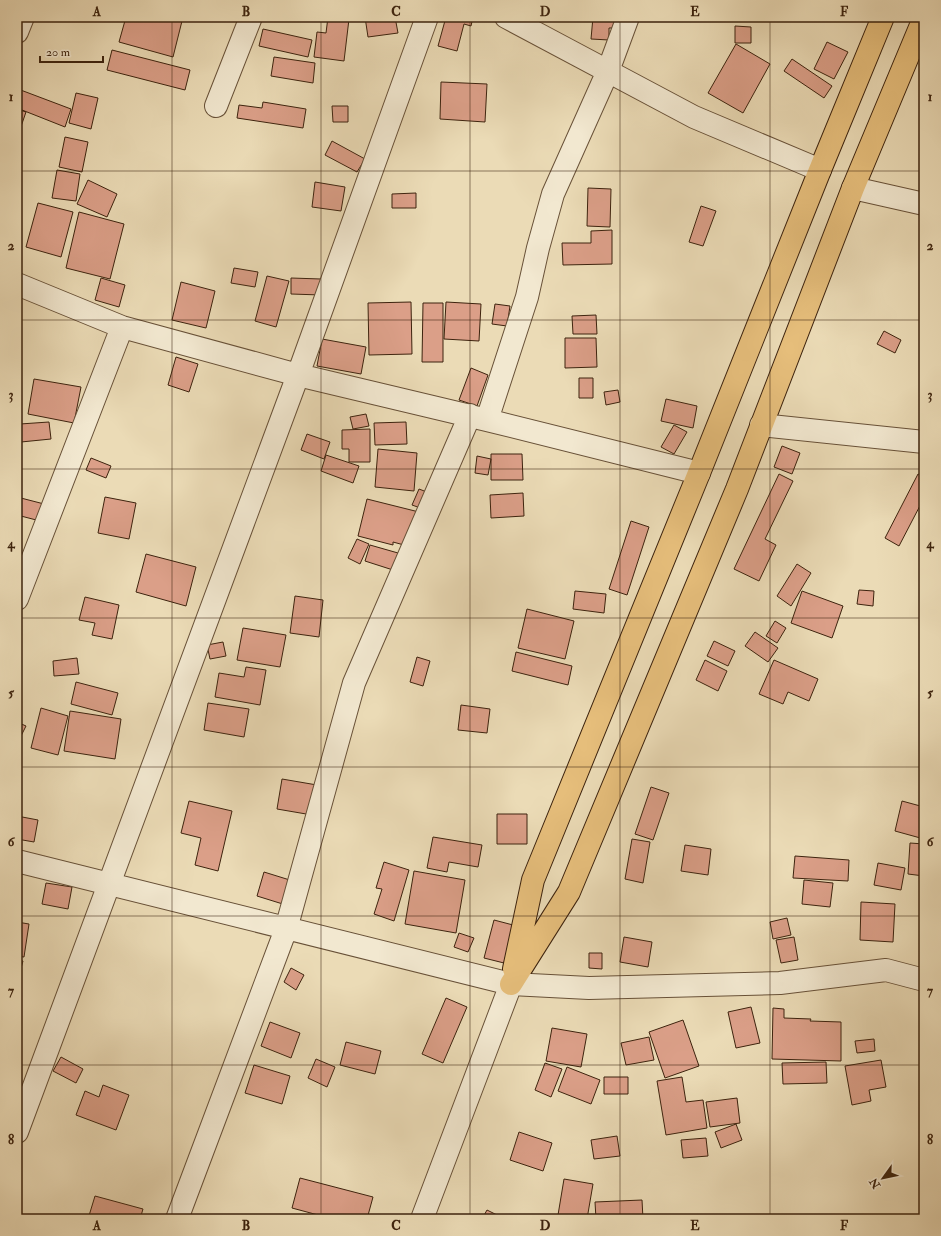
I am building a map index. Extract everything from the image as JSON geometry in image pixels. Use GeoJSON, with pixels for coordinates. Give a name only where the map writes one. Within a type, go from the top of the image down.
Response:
{"type":"FeatureCollection","features":[{"type":"Feature","properties":{"kind":"main road"},"geometry":{"type":"LineString","coordinates":[[511,984],[533,880],[699,473],[820,170],[884,17]]}},
{"type":"Feature","properties":{"kind":"main road"},"geometry":{"type":"LineString","coordinates":[[511,984],[569,892],[737,489],[853,188],[924,18]]}},
{"type":"Feature","properties":{"kind":"street"},"geometry":{"type":"LineString","coordinates":[[17,32],[23,17]]}},
{"type":"Feature","properties":{"kind":"street"},"geometry":{"type":"LineString","coordinates":[[216,106],[251,17]]}},
{"type":"Feature","properties":{"kind":"street"},"geometry":{"type":"LineString","coordinates":[[17,1132],[298,375],[427,17]]}},
{"type":"Feature","properties":{"kind":"street"},"geometry":{"type":"LineString","coordinates":[[506,17],[694,117],[820,170]]}},
{"type":"Feature","properties":{"kind":"street"},"geometry":{"type":"LineString","coordinates":[[177,1219],[286,929],[354,683],[478,418],[528,297],[538,248],[553,194],[608,71],[628,17]]}},
{"type":"Feature","properties":{"kind":"street"},"geometry":{"type":"LineString","coordinates":[[853,188],[924,204]]}},
{"type":"Feature","properties":{"kind":"street"},"geometry":{"type":"LineString","coordinates":[[17,284],[122,327],[298,375],[699,473]]}},
{"type":"Feature","properties":{"kind":"street"},"geometry":{"type":"LineString","coordinates":[[17,599],[122,327]]}},
{"type":"Feature","properties":{"kind":"street"},"geometry":{"type":"LineString","coordinates":[[761,425],[924,442]]}},
{"type":"Feature","properties":{"kind":"street"},"geometry":{"type":"LineString","coordinates":[[17,861],[511,984],[589,988],[780,983],[886,970],[924,980]]}},
{"type":"Feature","properties":{"kind":"street"},"geometry":{"type":"LineString","coordinates":[[422,1219],[511,984]]}},
{"type":"Feature","properties":{"kind":"building"},"geometry":{"type":"Polygon","coordinates":[[[126,17],[183,17],[173,57],[119,42],[126,17]]]}},
{"type":"Feature","properties":{"kind":"building"},"geometry":{"type":"Polygon","coordinates":[[[328,17],[349,19],[344,61],[314,57],[317,32],[326,33],[328,17]]]}},
{"type":"Feature","properties":{"kind":"building"},"geometry":{"type":"Polygon","coordinates":[[[365,17],[395,17],[398,33],[368,37],[365,17]]]}},
{"type":"Feature","properties":{"kind":"building"},"geometry":{"type":"Polygon","coordinates":[[[446,17],[473,17],[471,26],[464,24],[457,51],[438,46],[446,17]]]}},
{"type":"Feature","properties":{"kind":"building"},"geometry":{"type":"Polygon","coordinates":[[[593,17],[624,17],[624,28],[609,28],[609,40],[591,39],[593,17]]]}},
{"type":"Feature","properties":{"kind":"building"},"geometry":{"type":"Polygon","coordinates":[[[735,26],[751,27],[751,43],[735,43],[735,26]]]}},
{"type":"Feature","properties":{"kind":"building"},"geometry":{"type":"Polygon","coordinates":[[[263,29],[312,40],[308,57],[259,46],[263,29]]]}},
{"type":"Feature","properties":{"kind":"building"},"geometry":{"type":"Polygon","coordinates":[[[827,42],[848,52],[834,79],[814,69],[827,42]]]}},
{"type":"Feature","properties":{"kind":"building"},"geometry":{"type":"Polygon","coordinates":[[[736,44],[770,64],[743,113],[708,93],[736,44]]]}},
{"type":"Feature","properties":{"kind":"building"},"geometry":{"type":"Polygon","coordinates":[[[112,50],[190,70],[185,90],[107,70],[112,50]]]}},
{"type":"Feature","properties":{"kind":"building"},"geometry":{"type":"Polygon","coordinates":[[[274,57],[315,63],[313,83],[271,76],[274,57]]]}},
{"type":"Feature","properties":{"kind":"building"},"geometry":{"type":"Polygon","coordinates":[[[792,59],[832,86],[824,98],[784,71],[792,59]]]}},
{"type":"Feature","properties":{"kind":"building"},"geometry":{"type":"Polygon","coordinates":[[[441,82],[487,84],[485,122],[440,119],[441,82]]]}},
{"type":"Feature","properties":{"kind":"building"},"geometry":{"type":"Polygon","coordinates":[[[18,89],[71,109],[65,127],[17,108],[18,89]]]}},
{"type":"Feature","properties":{"kind":"building"},"geometry":{"type":"Polygon","coordinates":[[[76,93],[98,98],[91,129],[69,123],[76,93]]]}},
{"type":"Feature","properties":{"kind":"building"},"geometry":{"type":"Polygon","coordinates":[[[263,102],[306,109],[303,128],[237,118],[239,105],[262,108],[263,102]]]}},
{"type":"Feature","properties":{"kind":"building"},"geometry":{"type":"Polygon","coordinates":[[[332,106],[348,106],[348,122],[333,122],[332,106]]]}},
{"type":"Feature","properties":{"kind":"building"},"geometry":{"type":"Polygon","coordinates":[[[17,109],[26,112],[17,138],[17,109]]]}},
{"type":"Feature","properties":{"kind":"building"},"geometry":{"type":"Polygon","coordinates":[[[65,137],[88,142],[82,172],[59,167],[65,137]]]}},
{"type":"Feature","properties":{"kind":"building"},"geometry":{"type":"Polygon","coordinates":[[[332,141],[365,159],[357,172],[325,155],[332,141]]]}},
{"type":"Feature","properties":{"kind":"building"},"geometry":{"type":"Polygon","coordinates":[[[57,170],[80,174],[76,201],[52,198],[57,170]]]}},
{"type":"Feature","properties":{"kind":"building"},"geometry":{"type":"Polygon","coordinates":[[[88,180],[117,194],[107,217],[77,204],[88,180]]]}},
{"type":"Feature","properties":{"kind":"building"},"geometry":{"type":"Polygon","coordinates":[[[315,182],[345,187],[341,211],[312,207],[315,182]]]}},
{"type":"Feature","properties":{"kind":"building"},"geometry":{"type":"Polygon","coordinates":[[[588,188],[611,189],[610,227],[587,226],[588,188]]]}},
{"type":"Feature","properties":{"kind":"building"},"geometry":{"type":"Polygon","coordinates":[[[416,193],[416,208],[392,208],[392,194],[416,193]]]}},
{"type":"Feature","properties":{"kind":"building"},"geometry":{"type":"Polygon","coordinates":[[[38,203],[73,212],[61,257],[26,247],[38,203]]]}},
{"type":"Feature","properties":{"kind":"building"},"geometry":{"type":"Polygon","coordinates":[[[701,206],[716,211],[703,246],[689,242],[701,206]]]}},
{"type":"Feature","properties":{"kind":"building"},"geometry":{"type":"Polygon","coordinates":[[[79,212],[124,224],[110,279],[66,268],[79,212]]]}},
{"type":"Feature","properties":{"kind":"building"},"geometry":{"type":"Polygon","coordinates":[[[612,230],[612,264],[563,265],[562,243],[591,243],[591,231],[612,230]]]}},
{"type":"Feature","properties":{"kind":"building"},"geometry":{"type":"Polygon","coordinates":[[[234,268],[258,272],[255,287],[231,283],[234,268]]]}},
{"type":"Feature","properties":{"kind":"building"},"geometry":{"type":"Polygon","coordinates":[[[267,276],[289,281],[276,327],[255,321],[267,276]]]}},
{"type":"Feature","properties":{"kind":"building"},"geometry":{"type":"Polygon","coordinates":[[[101,278],[125,285],[119,307],[95,300],[101,278]]]}},
{"type":"Feature","properties":{"kind":"building"},"geometry":{"type":"Polygon","coordinates":[[[291,278],[321,279],[321,295],[291,294],[291,278]]]}},
{"type":"Feature","properties":{"kind":"building"},"geometry":{"type":"Polygon","coordinates":[[[181,282],[215,291],[206,328],[172,320],[181,282]]]}},
{"type":"Feature","properties":{"kind":"building"},"geometry":{"type":"Polygon","coordinates":[[[411,302],[412,354],[369,355],[368,303],[411,302]]]}},
{"type":"Feature","properties":{"kind":"building"},"geometry":{"type":"Polygon","coordinates":[[[446,302],[481,304],[479,341],[444,339],[446,302]]]}},
{"type":"Feature","properties":{"kind":"building"},"geometry":{"type":"Polygon","coordinates":[[[423,303],[443,303],[443,362],[422,362],[423,303]]]}},
{"type":"Feature","properties":{"kind":"building"},"geometry":{"type":"Polygon","coordinates":[[[495,304],[510,306],[507,326],[492,324],[495,304]]]}},
{"type":"Feature","properties":{"kind":"building"},"geometry":{"type":"Polygon","coordinates":[[[596,315],[597,334],[573,334],[572,316],[596,315]]]}},
{"type":"Feature","properties":{"kind":"building"},"geometry":{"type":"Polygon","coordinates":[[[884,331],[901,340],[895,353],[877,344],[884,331]]]}},
{"type":"Feature","properties":{"kind":"building"},"geometry":{"type":"Polygon","coordinates":[[[565,338],[596,338],[597,367],[565,368],[565,338]]]}},
{"type":"Feature","properties":{"kind":"building"},"geometry":{"type":"Polygon","coordinates":[[[322,339],[366,347],[361,374],[317,366],[322,339]]]}},
{"type":"Feature","properties":{"kind":"building"},"geometry":{"type":"Polygon","coordinates":[[[176,357],[198,364],[189,392],[168,385],[176,357]]]}},
{"type":"Feature","properties":{"kind":"building"},"geometry":{"type":"Polygon","coordinates":[[[471,368],[488,375],[477,406],[459,400],[471,368]]]}},
{"type":"Feature","properties":{"kind":"building"},"geometry":{"type":"Polygon","coordinates":[[[579,378],[593,378],[593,398],[579,398],[579,378]]]}},
{"type":"Feature","properties":{"kind":"building"},"geometry":{"type":"Polygon","coordinates":[[[34,379],[81,387],[74,423],[28,414],[34,379]]]}},
{"type":"Feature","properties":{"kind":"building"},"geometry":{"type":"Polygon","coordinates":[[[618,390],[620,402],[606,405],[604,392],[618,390]]]}},
{"type":"Feature","properties":{"kind":"building"},"geometry":{"type":"Polygon","coordinates":[[[666,399],[697,406],[693,428],[661,421],[666,399]]]}},
{"type":"Feature","properties":{"kind":"building"},"geometry":{"type":"Polygon","coordinates":[[[366,414],[369,426],[353,429],[350,417],[366,414]]]}},
{"type":"Feature","properties":{"kind":"building"},"geometry":{"type":"Polygon","coordinates":[[[49,422],[51,439],[21,442],[20,424],[49,422]]]}},
{"type":"Feature","properties":{"kind":"building"},"geometry":{"type":"Polygon","coordinates":[[[406,422],[407,444],[375,445],[374,423],[406,422]]]}},
{"type":"Feature","properties":{"kind":"building"},"geometry":{"type":"Polygon","coordinates":[[[674,425],[687,432],[674,454],[661,447],[674,425]]]}},
{"type":"Feature","properties":{"kind":"building"},"geometry":{"type":"Polygon","coordinates":[[[370,429],[370,462],[349,462],[349,449],[342,449],[342,430],[370,429]]]}},
{"type":"Feature","properties":{"kind":"building"},"geometry":{"type":"Polygon","coordinates":[[[307,434],[330,442],[324,459],[301,450],[307,434]]]}},
{"type":"Feature","properties":{"kind":"building"},"geometry":{"type":"Polygon","coordinates":[[[782,446],[800,453],[792,474],[774,467],[782,446]]]}},
{"type":"Feature","properties":{"kind":"building"},"geometry":{"type":"Polygon","coordinates":[[[378,449],[417,453],[414,491],[375,487],[378,449]]]}},
{"type":"Feature","properties":{"kind":"building"},"geometry":{"type":"Polygon","coordinates":[[[491,454],[522,454],[523,480],[491,480],[491,454]]]}},
{"type":"Feature","properties":{"kind":"building"},"geometry":{"type":"Polygon","coordinates":[[[326,455],[359,466],[353,483],[321,471],[326,455]]]}},
{"type":"Feature","properties":{"kind":"building"},"geometry":{"type":"Polygon","coordinates":[[[477,456],[491,459],[488,475],[475,473],[477,456]]]}},
{"type":"Feature","properties":{"kind":"building"},"geometry":{"type":"Polygon","coordinates":[[[91,458],[111,466],[106,478],[86,470],[91,458]]]}},
{"type":"Feature","properties":{"kind":"building"},"geometry":{"type":"Polygon","coordinates":[[[779,474],[793,481],[765,539],[776,545],[759,581],[734,569],[779,474]]]}},
{"type":"Feature","properties":{"kind":"building"},"geometry":{"type":"Polygon","coordinates":[[[918,474],[924,477],[924,498],[899,546],[885,538],[918,474]]]}},
{"type":"Feature","properties":{"kind":"building"},"geometry":{"type":"Polygon","coordinates":[[[419,489],[432,494],[426,510],[412,505],[419,489]]]}},
{"type":"Feature","properties":{"kind":"building"},"geometry":{"type":"Polygon","coordinates":[[[523,493],[524,516],[491,518],[490,495],[523,493]]]}},
{"type":"Feature","properties":{"kind":"building"},"geometry":{"type":"Polygon","coordinates":[[[17,497],[48,505],[44,522],[17,515],[17,497]]]}},
{"type":"Feature","properties":{"kind":"building"},"geometry":{"type":"Polygon","coordinates":[[[105,497],[136,503],[129,539],[98,533],[105,497]]]}},
{"type":"Feature","properties":{"kind":"building"},"geometry":{"type":"Polygon","coordinates":[[[367,499],[423,513],[415,548],[393,542],[393,545],[358,536],[367,499]]]}},
{"type":"Feature","properties":{"kind":"building"},"geometry":{"type":"Polygon","coordinates":[[[631,521],[649,527],[627,595],[609,589],[631,521]]]}},
{"type":"Feature","properties":{"kind":"building"},"geometry":{"type":"Polygon","coordinates":[[[357,539],[369,544],[360,564],[348,558],[357,539]]]}},
{"type":"Feature","properties":{"kind":"building"},"geometry":{"type":"Polygon","coordinates":[[[370,545],[398,553],[393,570],[365,561],[370,545]]]}},
{"type":"Feature","properties":{"kind":"building"},"geometry":{"type":"Polygon","coordinates":[[[146,554],[196,567],[186,606],[136,592],[146,554]]]}},
{"type":"Feature","properties":{"kind":"building"},"geometry":{"type":"Polygon","coordinates":[[[924,562],[924,583],[920,583],[924,562]]]}},
{"type":"Feature","properties":{"kind":"building"},"geometry":{"type":"Polygon","coordinates":[[[797,564],[811,573],[791,606],[777,596],[797,564]]]}},
{"type":"Feature","properties":{"kind":"building"},"geometry":{"type":"Polygon","coordinates":[[[859,590],[874,591],[873,606],[857,604],[859,590]]]}},
{"type":"Feature","properties":{"kind":"building"},"geometry":{"type":"Polygon","coordinates":[[[575,591],[606,594],[604,613],[573,609],[575,591]]]}},
{"type":"Feature","properties":{"kind":"building"},"geometry":{"type":"Polygon","coordinates":[[[802,591],[843,606],[832,638],[791,623],[802,591]]]}},
{"type":"Feature","properties":{"kind":"building"},"geometry":{"type":"Polygon","coordinates":[[[295,596],[323,600],[319,637],[290,633],[295,596]]]}},
{"type":"Feature","properties":{"kind":"building"},"geometry":{"type":"Polygon","coordinates":[[[85,597],[119,605],[112,639],[92,635],[95,623],[79,620],[85,597]]]}},
{"type":"Feature","properties":{"kind":"building"},"geometry":{"type":"Polygon","coordinates":[[[527,609],[574,621],[565,659],[518,648],[527,609]]]}},
{"type":"Feature","properties":{"kind":"building"},"geometry":{"type":"Polygon","coordinates":[[[775,621],[786,628],[777,643],[766,636],[775,621]]]}},
{"type":"Feature","properties":{"kind":"building"},"geometry":{"type":"Polygon","coordinates":[[[243,628],[286,635],[280,667],[237,660],[243,628]]]}},
{"type":"Feature","properties":{"kind":"building"},"geometry":{"type":"Polygon","coordinates":[[[755,632],[778,648],[768,662],[745,646],[755,632]]]}},
{"type":"Feature","properties":{"kind":"building"},"geometry":{"type":"Polygon","coordinates":[[[714,641],[735,651],[728,666],[707,656],[714,641]]]}},
{"type":"Feature","properties":{"kind":"building"},"geometry":{"type":"Polygon","coordinates":[[[223,642],[226,656],[210,659],[207,645],[223,642]]]}},
{"type":"Feature","properties":{"kind":"building"},"geometry":{"type":"Polygon","coordinates":[[[516,652],[572,666],[568,685],[512,671],[516,652]]]}},
{"type":"Feature","properties":{"kind":"building"},"geometry":{"type":"Polygon","coordinates":[[[417,657],[430,661],[423,686],[410,682],[417,657]]]}},
{"type":"Feature","properties":{"kind":"building"},"geometry":{"type":"Polygon","coordinates":[[[77,658],[79,674],[54,676],[53,661],[77,658]]]}},
{"type":"Feature","properties":{"kind":"building"},"geometry":{"type":"Polygon","coordinates":[[[705,660],[727,671],[718,691],[696,680],[705,660]]]}},
{"type":"Feature","properties":{"kind":"building"},"geometry":{"type":"Polygon","coordinates":[[[774,660],[818,679],[809,701],[788,692],[783,704],[759,694],[774,660]]]}},
{"type":"Feature","properties":{"kind":"building"},"geometry":{"type":"Polygon","coordinates":[[[246,667],[266,670],[260,705],[215,697],[219,673],[244,677],[246,667]]]}},
{"type":"Feature","properties":{"kind":"building"},"geometry":{"type":"Polygon","coordinates":[[[76,682],[118,693],[112,715],[71,704],[76,682]]]}},
{"type":"Feature","properties":{"kind":"building"},"geometry":{"type":"Polygon","coordinates":[[[208,703],[249,709],[244,737],[204,730],[208,703]]]}},
{"type":"Feature","properties":{"kind":"building"},"geometry":{"type":"Polygon","coordinates":[[[461,705],[490,709],[487,733],[458,730],[461,705]]]}},
{"type":"Feature","properties":{"kind":"building"},"geometry":{"type":"Polygon","coordinates":[[[41,708],[68,716],[58,755],[31,748],[41,708]]]}},
{"type":"Feature","properties":{"kind":"building"},"geometry":{"type":"Polygon","coordinates":[[[70,711],[121,719],[115,759],[64,751],[70,711]]]}},
{"type":"Feature","properties":{"kind":"building"},"geometry":{"type":"Polygon","coordinates":[[[17,722],[26,726],[20,738],[17,737],[17,722]]]}},
{"type":"Feature","properties":{"kind":"building"},"geometry":{"type":"Polygon","coordinates":[[[282,779],[317,785],[312,815],[277,809],[282,779]]]}},
{"type":"Feature","properties":{"kind":"building"},"geometry":{"type":"Polygon","coordinates":[[[651,787],[669,793],[653,840],[635,834],[651,787]]]}},
{"type":"Feature","properties":{"kind":"building"},"geometry":{"type":"Polygon","coordinates":[[[189,801],[232,811],[218,871],[195,865],[201,838],[181,833],[189,801]]]}},
{"type":"Feature","properties":{"kind":"building"},"geometry":{"type":"Polygon","coordinates":[[[902,801],[924,807],[924,839],[895,831],[902,801]]]}},
{"type":"Feature","properties":{"kind":"building"},"geometry":{"type":"Polygon","coordinates":[[[497,814],[527,814],[527,844],[497,844],[497,814]]]}},
{"type":"Feature","properties":{"kind":"building"},"geometry":{"type":"Polygon","coordinates":[[[17,816],[38,820],[34,842],[17,839],[17,816]]]}},
{"type":"Feature","properties":{"kind":"building"},"geometry":{"type":"Polygon","coordinates":[[[433,837],[482,845],[478,867],[449,862],[447,872],[427,868],[433,837]]]}},
{"type":"Feature","properties":{"kind":"building"},"geometry":{"type":"Polygon","coordinates":[[[632,839],[650,842],[643,883],[625,879],[632,839]]]}},
{"type":"Feature","properties":{"kind":"building"},"geometry":{"type":"Polygon","coordinates":[[[910,843],[924,844],[924,876],[908,874],[910,843]]]}},
{"type":"Feature","properties":{"kind":"building"},"geometry":{"type":"Polygon","coordinates":[[[685,845],[711,849],[708,875],[681,871],[685,845]]]}},
{"type":"Feature","properties":{"kind":"building"},"geometry":{"type":"Polygon","coordinates":[[[795,856],[849,860],[848,881],[793,878],[795,856]]]}},
{"type":"Feature","properties":{"kind":"building"},"geometry":{"type":"Polygon","coordinates":[[[384,862],[409,870],[394,921],[374,914],[382,889],[376,888],[384,862]]]}},
{"type":"Feature","properties":{"kind":"building"},"geometry":{"type":"Polygon","coordinates":[[[878,863],[905,868],[901,890],[874,885],[878,863]]]}},
{"type":"Feature","properties":{"kind":"building"},"geometry":{"type":"Polygon","coordinates":[[[414,871],[465,880],[456,933],[405,924],[414,871]]]}},
{"type":"Feature","properties":{"kind":"building"},"geometry":{"type":"Polygon","coordinates":[[[264,872],[293,881],[286,905],[257,896],[264,872]]]}},
{"type":"Feature","properties":{"kind":"building"},"geometry":{"type":"Polygon","coordinates":[[[804,880],[833,883],[830,907],[802,904],[804,880]]]}},
{"type":"Feature","properties":{"kind":"building"},"geometry":{"type":"Polygon","coordinates":[[[46,883],[72,887],[68,909],[42,904],[46,883]]]}},
{"type":"Feature","properties":{"kind":"building"},"geometry":{"type":"Polygon","coordinates":[[[861,902],[895,904],[893,942],[860,940],[861,902]]]}},
{"type":"Feature","properties":{"kind":"building"},"geometry":{"type":"Polygon","coordinates":[[[787,918],[791,935],[773,939],[770,922],[787,918]]]}},
{"type":"Feature","properties":{"kind":"building"},"geometry":{"type":"Polygon","coordinates":[[[494,920],[513,925],[504,963],[484,958],[494,920]]]}},
{"type":"Feature","properties":{"kind":"building"},"geometry":{"type":"Polygon","coordinates":[[[17,922],[29,924],[24,957],[17,956],[17,922]]]}},
{"type":"Feature","properties":{"kind":"building"},"geometry":{"type":"Polygon","coordinates":[[[459,933],[474,938],[468,952],[454,947],[459,933]]]}},
{"type":"Feature","properties":{"kind":"building"},"geometry":{"type":"Polygon","coordinates":[[[624,937],[652,942],[648,967],[620,962],[624,937]]]}},
{"type":"Feature","properties":{"kind":"building"},"geometry":{"type":"Polygon","coordinates":[[[794,937],[798,960],[781,963],[776,940],[794,937]]]}},
{"type":"Feature","properties":{"kind":"building"},"geometry":{"type":"Polygon","coordinates":[[[589,953],[602,953],[602,969],[589,968],[589,953]]]}},
{"type":"Feature","properties":{"kind":"building"},"geometry":{"type":"Polygon","coordinates":[[[17,960],[23,961],[19,975],[17,975],[17,960]]]}},
{"type":"Feature","properties":{"kind":"building"},"geometry":{"type":"Polygon","coordinates":[[[291,968],[304,975],[296,990],[284,982],[291,968]]]}},
{"type":"Feature","properties":{"kind":"building"},"geometry":{"type":"Polygon","coordinates":[[[446,998],[467,1007],[443,1063],[422,1054],[446,998]]]}},
{"type":"Feature","properties":{"kind":"building"},"geometry":{"type":"Polygon","coordinates":[[[751,1007],[760,1043],[736,1048],[728,1012],[751,1007]]]}},
{"type":"Feature","properties":{"kind":"building"},"geometry":{"type":"Polygon","coordinates":[[[773,1008],[784,1009],[784,1018],[841,1022],[841,1061],[772,1059],[773,1008]]]}},
{"type":"Feature","properties":{"kind":"building"},"geometry":{"type":"Polygon","coordinates":[[[683,1020],[699,1066],[665,1078],[649,1032],[683,1020]]]}},
{"type":"Feature","properties":{"kind":"building"},"geometry":{"type":"Polygon","coordinates":[[[270,1022],[300,1033],[291,1058],[261,1046],[270,1022]]]}},
{"type":"Feature","properties":{"kind":"building"},"geometry":{"type":"Polygon","coordinates":[[[552,1028],[587,1034],[581,1067],[546,1061],[552,1028]]]}},
{"type":"Feature","properties":{"kind":"building"},"geometry":{"type":"Polygon","coordinates":[[[649,1037],[654,1060],[626,1065],[621,1043],[649,1037]]]}},
{"type":"Feature","properties":{"kind":"building"},"geometry":{"type":"Polygon","coordinates":[[[874,1039],[875,1051],[857,1053],[855,1041],[874,1039]]]}},
{"type":"Feature","properties":{"kind":"building"},"geometry":{"type":"Polygon","coordinates":[[[346,1042],[381,1051],[375,1074],[340,1065],[346,1042]]]}},
{"type":"Feature","properties":{"kind":"building"},"geometry":{"type":"Polygon","coordinates":[[[61,1057],[83,1069],[76,1083],[53,1071],[61,1057]]]}},
{"type":"Feature","properties":{"kind":"building"},"geometry":{"type":"Polygon","coordinates":[[[316,1059],[335,1067],[327,1087],[308,1078],[316,1059]]]}},
{"type":"Feature","properties":{"kind":"building"},"geometry":{"type":"Polygon","coordinates":[[[881,1060],[886,1087],[869,1090],[871,1101],[852,1105],[845,1066],[881,1060]]]}},
{"type":"Feature","properties":{"kind":"building"},"geometry":{"type":"Polygon","coordinates":[[[826,1062],[827,1083],[783,1084],[782,1063],[826,1062]]]}},
{"type":"Feature","properties":{"kind":"building"},"geometry":{"type":"Polygon","coordinates":[[[545,1063],[562,1069],[551,1097],[535,1090],[545,1063]]]}},
{"type":"Feature","properties":{"kind":"building"},"geometry":{"type":"Polygon","coordinates":[[[254,1065],[290,1076],[282,1104],[245,1093],[254,1065]]]}},
{"type":"Feature","properties":{"kind":"building"},"geometry":{"type":"Polygon","coordinates":[[[567,1067],[600,1080],[591,1104],[558,1091],[567,1067]]]}},
{"type":"Feature","properties":{"kind":"building"},"geometry":{"type":"Polygon","coordinates":[[[604,1077],[628,1077],[628,1094],[604,1094],[604,1077]]]}},
{"type":"Feature","properties":{"kind":"building"},"geometry":{"type":"Polygon","coordinates":[[[682,1077],[686,1102],[703,1100],[707,1128],[666,1135],[657,1081],[682,1077]]]}},
{"type":"Feature","properties":{"kind":"building"},"geometry":{"type":"Polygon","coordinates":[[[103,1085],[129,1095],[116,1130],[76,1115],[85,1091],[99,1097],[103,1085]]]}},
{"type":"Feature","properties":{"kind":"building"},"geometry":{"type":"Polygon","coordinates":[[[737,1098],[740,1123],[710,1127],[706,1102],[737,1098]]]}},
{"type":"Feature","properties":{"kind":"building"},"geometry":{"type":"Polygon","coordinates":[[[736,1124],[742,1140],[721,1148],[715,1132],[736,1124]]]}},
{"type":"Feature","properties":{"kind":"building"},"geometry":{"type":"Polygon","coordinates":[[[519,1132],[552,1143],[543,1171],[510,1160],[519,1132]]]}},
{"type":"Feature","properties":{"kind":"building"},"geometry":{"type":"Polygon","coordinates":[[[617,1136],[620,1156],[594,1159],[591,1140],[617,1136]]]}},
{"type":"Feature","properties":{"kind":"building"},"geometry":{"type":"Polygon","coordinates":[[[706,1138],[708,1156],[683,1158],[681,1140],[706,1138]]]}},
{"type":"Feature","properties":{"kind":"building"},"geometry":{"type":"Polygon","coordinates":[[[920,1172],[924,1172],[924,1219],[922,1219],[920,1172]]]}},
{"type":"Feature","properties":{"kind":"building"},"geometry":{"type":"Polygon","coordinates":[[[300,1178],[373,1197],[367,1219],[333,1219],[292,1208],[300,1178]]]}},
{"type":"Feature","properties":{"kind":"building"},"geometry":{"type":"Polygon","coordinates":[[[564,1179],[593,1184],[587,1219],[558,1215],[564,1179]]]}},
{"type":"Feature","properties":{"kind":"building"},"geometry":{"type":"Polygon","coordinates":[[[95,1196],[143,1209],[140,1219],[88,1219],[95,1196]]]}},
{"type":"Feature","properties":{"kind":"building"},"geometry":{"type":"Polygon","coordinates":[[[642,1200],[643,1219],[596,1219],[595,1202],[642,1200]]]}},
{"type":"Feature","properties":{"kind":"building"},"geometry":{"type":"Polygon","coordinates":[[[487,1210],[501,1217],[500,1219],[482,1219],[487,1210]]]}}]}
